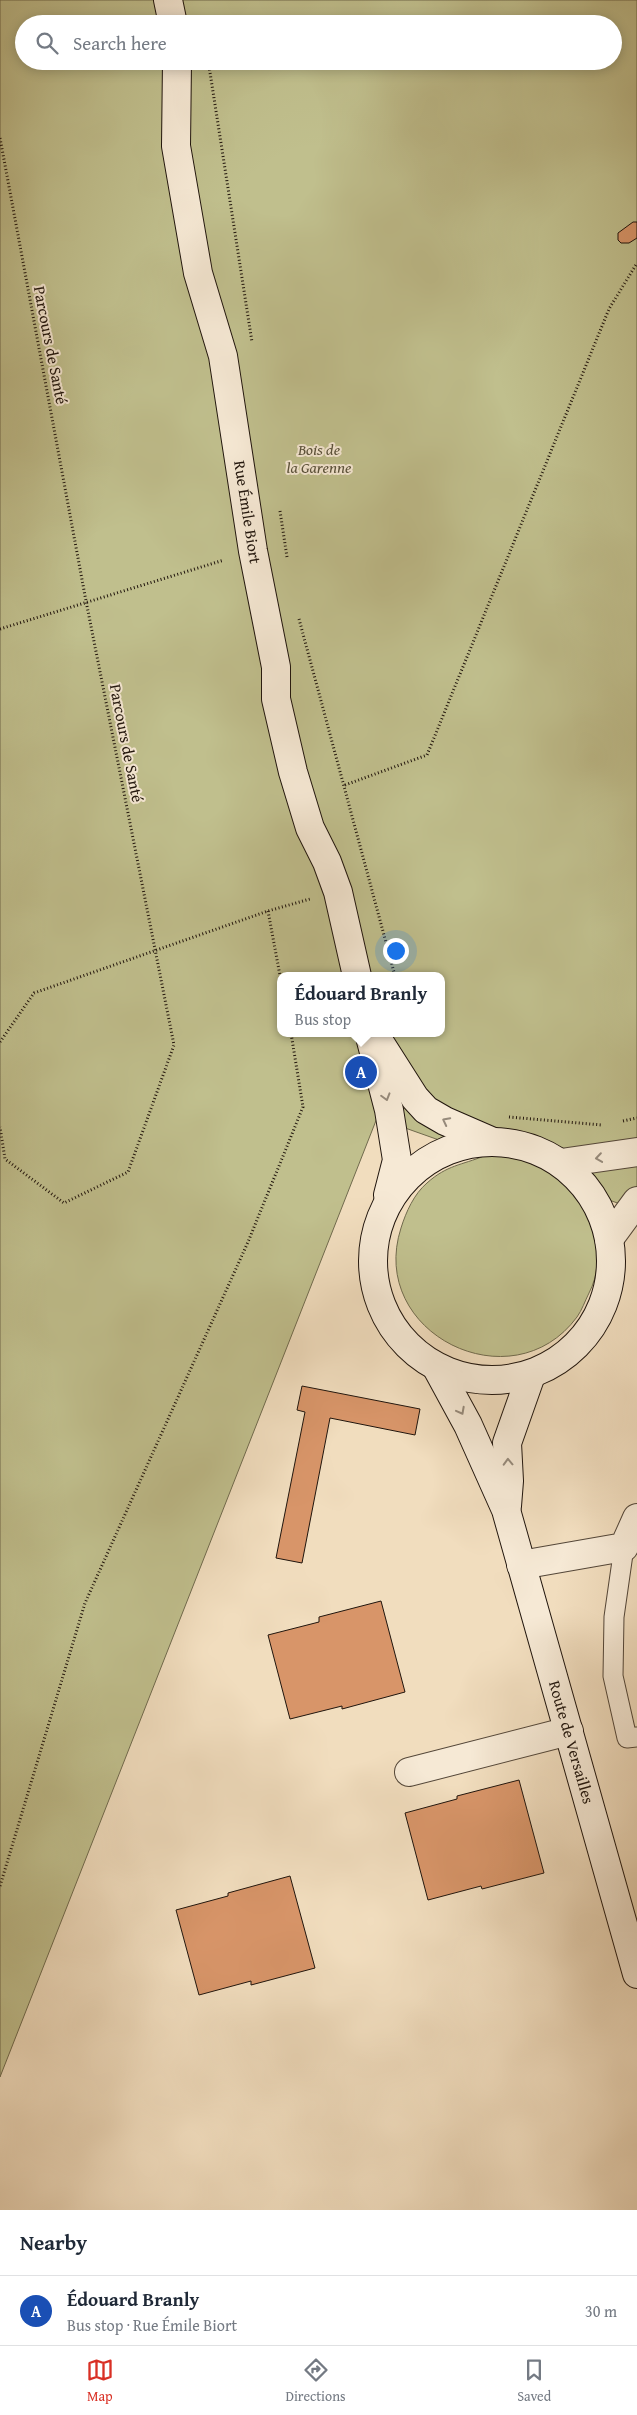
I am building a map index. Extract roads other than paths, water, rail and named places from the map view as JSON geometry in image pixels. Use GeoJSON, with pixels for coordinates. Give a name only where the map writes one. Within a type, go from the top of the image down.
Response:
{"type":"FeatureCollection","features":[{"type":"Feature","properties":{"kind":"street"},"geometry":{"type":"LineString","coordinates":[[168,0],[171,15]]}},
{"type":"Feature","properties":{"kind":"street","name":"Rue Émile Biort"},"geometry":{"type":"LineString","coordinates":[[176,70],[176,146],[198,273],[223,356],[253,551],[276,667],[276,699],[293,772],[310,828],[327,862],[338,892],[357,969]]}},
{"type":"Feature","properties":{"kind":"street"},"geometry":{"type":"LineString","coordinates":[[370,1037],[390,1110],[397,1160],[386,1204],[373,1240],[373,1278],[384,1315],[407,1346],[438,1368],[474,1380],[512,1380],[548,1368],[578,1345],[600,1314],[611,1277],[610,1239],[600,1210],[584,1184],[561,1163],[528,1147],[490,1141],[445,1121],[426,1110],[415,1098],[382,1047],[378,1037]]}},
{"type":"Feature","properties":{"kind":"street"},"geometry":{"type":"LineString","coordinates":[[386,1204],[404,1178],[430,1158],[459,1146],[490,1141]]}},
{"type":"Feature","properties":{"kind":"street"},"geometry":{"type":"LineString","coordinates":[[561,1163],[637,1152]]}},
{"type":"Feature","properties":{"kind":"street"},"geometry":{"type":"LineString","coordinates":[[610,1239],[637,1201]]}},
{"type":"Feature","properties":{"kind":"street","name":"Route de Versailles"},"geometry":{"type":"LineString","coordinates":[[438,1368],[468,1426],[506,1510],[637,1974]]}},
{"type":"Feature","properties":{"kind":"street","name":"Route de Versailles"},"geometry":{"type":"LineString","coordinates":[[506,1510],[509,1481],[507,1443],[531,1374]]}},
{"type":"Feature","properties":{"kind":"street"},"geometry":{"type":"LineString","coordinates":[[521,1565],[624,1547],[637,1518]]}},
{"type":"Feature","properties":{"kind":"street"},"geometry":{"type":"LineString","coordinates":[[409,1772],[569,1731]]}},
{"type":"Feature","properties":{"kind":"lane"},"geometry":{"type":"LineString","coordinates":[[624,1547],[614,1616],[613,1676],[627,1738],[637,1737]]}},
{"type":"Feature","properties":{"kind":"place","name":"Édouard Branly"},"geometry":{"type":"Point","coordinates":[361,1072]}},
{"type":"Feature","properties":{"kind":"park label","name":"Bois de la Garenne"},"geometry":{"type":"Point","coordinates":[319,458]}}]}
